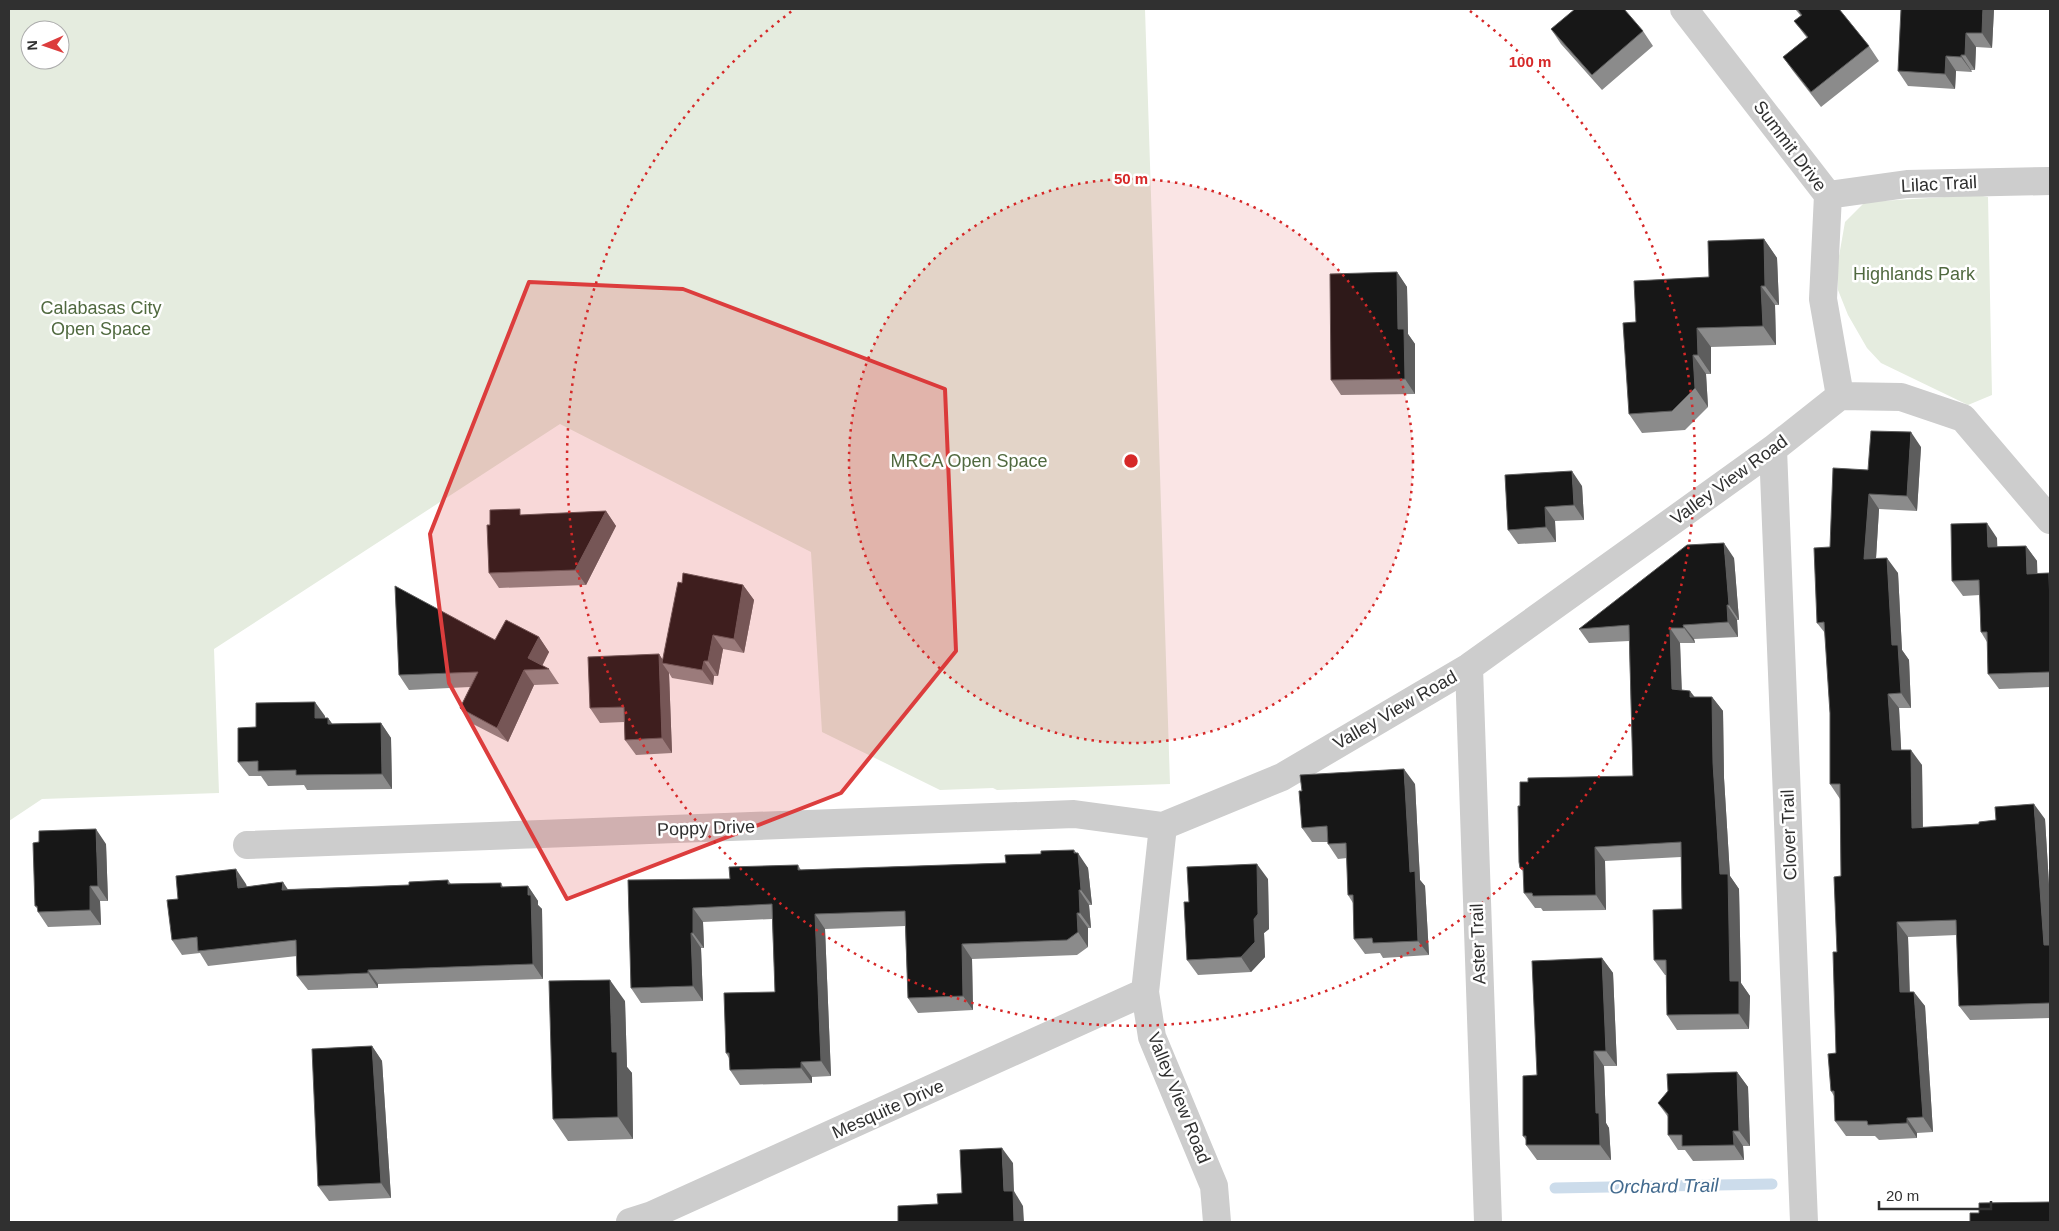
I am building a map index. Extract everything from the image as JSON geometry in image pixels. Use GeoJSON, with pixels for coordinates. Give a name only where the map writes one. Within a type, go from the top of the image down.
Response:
{"type":"FeatureCollection","features":[{"type":"Feature","properties":{"kind":"street","name":"Summit Drive"},"geometry":{"type":"LineString","coordinates":[[1684,9],[1828,195],[1824,299],[1840,396]]}},
{"type":"Feature","properties":{"kind":"street","name":"Lilac Trail"},"geometry":{"type":"LineString","coordinates":[[1828,195],[1906,184],[2050,181]]}},
{"type":"Feature","properties":{"kind":"street"},"geometry":{"type":"LineString","coordinates":[[1840,396],[1901,397],[1963,418],[2050,520]]}},
{"type":"Feature","properties":{"kind":"street","name":"Valley View Road"},"geometry":{"type":"LineString","coordinates":[[1217,1222],[1214,1186],[1152,1037],[1145,992],[1163,826],[1282,777],[1469,667],[1773,449],[1840,396]]}},
{"type":"Feature","properties":{"kind":"street","name":"Clover Trail"},"geometry":{"type":"LineString","coordinates":[[1773,449],[1804,1222]]}},
{"type":"Feature","properties":{"kind":"street","name":"Aster Trail"},"geometry":{"type":"LineString","coordinates":[[1469,667],[1488,1222]]}},
{"type":"Feature","properties":{"kind":"street","name":"Poppy Drive"},"geometry":{"type":"LineString","coordinates":[[247,845],[1074,814],[1163,826]]}},
{"type":"Feature","properties":{"kind":"street","name":"Mesquite Drive"},"geometry":{"type":"LineString","coordinates":[[630,1222],[661,1211],[1145,992]]}},
{"type":"Feature","properties":{"kind":"highlighted area"},"geometry":{"type":"Polygon","coordinates":[[[529,282],[683,289],[945,389],[956,651],[841,793],[567,899],[449,683],[430,534],[529,282]]]}},
{"type":"Feature","properties":{"kind":"green space"},"geometry":{"type":"Polygon","coordinates":[[[9,9],[1145,9],[1170,784],[940,790],[822,732],[811,552],[560,424],[214,649],[219,793],[42,799],[9,821],[9,9]]]}},
{"type":"Feature","properties":{"kind":"green space","name":"Highlands Park"},"geometry":{"type":"Polygon","coordinates":[[[1977,195],[1988,197],[1992,395],[1968,405],[1881,363],[1867,348],[1848,315],[1838,290],[1838,262],[1845,222],[1865,202],[1977,195]]]}},
{"type":"Feature","properties":{"kind":"building"},"geometry":{"type":"Polygon","coordinates":[[[1575,9],[1624,9],[1643,31],[1592,75],[1551,29],[1575,9]]]}},
{"type":"Feature","properties":{"kind":"building"},"geometry":{"type":"Polygon","coordinates":[[[1797,9],[1839,9],[1869,46],[1811,92],[1783,57],[1808,37],[1794,21],[1802,15],[1797,9]]]}},
{"type":"Feature","properties":{"kind":"building"},"geometry":{"type":"Polygon","coordinates":[[[1901,9],[1983,9],[1982,33],[1966,33],[1965,55],[1961,55],[1961,57],[1946,56],[1945,74],[1898,71],[1901,9]]]}},
{"type":"Feature","properties":{"kind":"building"},"geometry":{"type":"Polygon","coordinates":[[[1764,239],[1765,286],[1761,286],[1763,326],[1697,328],[1698,355],[1693,355],[1695,388],[1672,411],[1629,414],[1623,323],[1636,322],[1634,281],[1709,277],[1708,241],[1764,239]]]}},
{"type":"Feature","properties":{"kind":"building"},"geometry":{"type":"Polygon","coordinates":[[[1397,272],[1398,329],[1404,329],[1405,379],[1331,380],[1330,274],[1397,272]]]}},
{"type":"Feature","properties":{"kind":"building"},"geometry":{"type":"Polygon","coordinates":[[[1871,431],[1911,432],[1907,496],[1869,494],[1864,559],[1887,558],[1892,645],[1898,645],[1901,693],[1888,694],[1892,750],[1911,750],[1912,828],[1979,824],[1979,822],[1996,820],[1995,807],[2034,804],[2044,945],[2050,945],[2050,1003],[1959,1006],[1956,920],[1897,922],[1900,992],[1914,992],[1923,1117],[1907,1118],[1907,1123],[1868,1125],[1867,1121],[1835,1121],[1834,1091],[1831,1091],[1828,1054],[1836,1053],[1833,952],[1837,952],[1834,877],[1841,876],[1840,784],[1830,784],[1830,713],[1824,622],[1817,623],[1814,548],[1830,547],[1833,468],[1868,470],[1871,431]]]}},
{"type":"Feature","properties":{"kind":"building"},"geometry":{"type":"Polygon","coordinates":[[[1572,471],[1574,505],[1545,507],[1546,527],[1508,530],[1505,475],[1572,471]]]}},
{"type":"Feature","properties":{"kind":"building"},"geometry":{"type":"Polygon","coordinates":[[[520,509],[520,515],[606,511],[575,570],[489,573],[487,525],[490,525],[490,510],[520,509]]]}},
{"type":"Feature","properties":{"kind":"building"},"geometry":{"type":"Polygon","coordinates":[[[1987,523],[1988,547],[2026,546],[2027,574],[2049,573],[2050,672],[1988,674],[1987,632],[1981,632],[1979,580],[1952,581],[1951,524],[1987,523]]]}},
{"type":"Feature","properties":{"kind":"building"},"geometry":{"type":"Polygon","coordinates":[[[1724,543],[1729,605],[1727,605],[1728,622],[1683,625],[1684,628],[1670,628],[1672,689],[1690,691],[1690,697],[1712,697],[1713,763],[1720,874],[1728,874],[1730,981],[1739,981],[1739,1014],[1667,1015],[1666,960],[1654,960],[1653,910],[1682,909],[1681,842],[1595,847],[1596,895],[1533,896],[1532,893],[1524,893],[1523,868],[1520,868],[1519,862],[1518,806],[1520,806],[1520,782],[1528,782],[1528,778],[1633,776],[1629,625],[1579,629],[1687,545],[1724,543]]]}},
{"type":"Feature","properties":{"kind":"building"},"geometry":{"type":"Polygon","coordinates":[[[683,573],[743,585],[734,639],[713,635],[708,661],[704,661],[702,670],[662,663],[678,582],[682,583],[683,573]]]}},
{"type":"Feature","properties":{"kind":"building"},"geometry":{"type":"Polygon","coordinates":[[[395,586],[495,640],[506,620],[539,637],[528,658],[549,669],[524,670],[497,728],[460,708],[478,672],[399,675],[395,586]]]}},
{"type":"Feature","properties":{"kind":"building"},"geometry":{"type":"Polygon","coordinates":[[[659,654],[662,738],[625,740],[624,707],[590,708],[588,657],[659,654]]]}},
{"type":"Feature","properties":{"kind":"building"},"geometry":{"type":"Polygon","coordinates":[[[315,702],[315,718],[328,718],[328,724],[381,723],[382,774],[296,775],[296,770],[258,771],[258,761],[238,762],[238,728],[256,727],[256,703],[315,702]]]}},
{"type":"Feature","properties":{"kind":"building"},"geometry":{"type":"Polygon","coordinates":[[[1404,769],[1410,872],[1415,871],[1418,941],[1373,943],[1372,938],[1354,939],[1353,895],[1348,895],[1346,843],[1328,844],[1327,826],[1302,828],[1299,791],[1302,791],[1300,775],[1404,769]]]}},
{"type":"Feature","properties":{"kind":"building"},"geometry":{"type":"Polygon","coordinates":[[[96,829],[98,886],[90,886],[90,910],[38,912],[37,906],[35,906],[33,843],[39,842],[39,831],[96,829]]]}},
{"type":"Feature","properties":{"kind":"building"},"geometry":{"type":"Polygon","coordinates":[[[1074,850],[1074,853],[1078,853],[1081,890],[1079,890],[1080,913],[1077,913],[1078,932],[1067,940],[962,944],[963,996],[908,998],[905,911],[815,914],[821,1061],[801,1062],[801,1068],[730,1070],[729,1053],[726,1053],[724,993],[775,992],[772,904],[693,908],[693,933],[691,933],[693,986],[631,988],[628,880],[730,879],[729,867],[798,865],[798,870],[1006,863],[1005,855],[1041,854],[1041,851],[1074,850]]]}},
{"type":"Feature","properties":{"kind":"building"},"geometry":{"type":"Polygon","coordinates":[[[1257,864],[1258,914],[1254,919],[1255,942],[1241,957],[1187,960],[1184,902],[1189,902],[1187,867],[1257,864]]]}},
{"type":"Feature","properties":{"kind":"building"},"geometry":{"type":"Polygon","coordinates":[[[236,869],[238,888],[283,882],[282,890],[409,885],[409,882],[448,880],[448,884],[501,883],[501,887],[528,886],[528,895],[531,895],[533,964],[368,970],[368,973],[297,976],[296,940],[198,951],[197,937],[172,940],[167,900],[178,899],[176,876],[236,869]]]}},
{"type":"Feature","properties":{"kind":"building"},"geometry":{"type":"Polygon","coordinates":[[[1602,958],[1606,1051],[1594,1051],[1596,1113],[1599,1113],[1600,1145],[1526,1145],[1526,1136],[1523,1136],[1523,1076],[1537,1075],[1532,961],[1602,958]]]}},
{"type":"Feature","properties":{"kind":"building"},"geometry":{"type":"Polygon","coordinates":[[[610,980],[612,1052],[617,1052],[618,1117],[553,1119],[549,981],[610,980]]]}},
{"type":"Feature","properties":{"kind":"building"},"geometry":{"type":"Polygon","coordinates":[[[372,1046],[381,1183],[318,1186],[312,1049],[372,1046]]]}},
{"type":"Feature","properties":{"kind":"building"},"geometry":{"type":"Polygon","coordinates":[[[1737,1072],[1739,1131],[1733,1131],[1734,1145],[1682,1146],[1682,1135],[1668,1135],[1668,1114],[1658,1103],[1668,1091],[1667,1074],[1737,1072]]]}},
{"type":"Feature","properties":{"kind":"building"},"geometry":{"type":"Polygon","coordinates":[[[1002,1148],[1004,1191],[1013,1191],[1014,1222],[898,1222],[898,1206],[938,1204],[937,1194],[962,1193],[960,1150],[1002,1148]]]}},
{"type":"Feature","properties":{"kind":"building"},"geometry":{"type":"Polygon","coordinates":[[[2050,1202],[2050,1222],[1970,1222],[1970,1213],[1979,1213],[1979,1203],[2050,1202]]]}},
{"type":"Feature","properties":{"kind":"waterway","name":"Orchard Trail"},"geometry":{"type":"LineString","coordinates":[[1555,1188],[1772,1184]]}},
{"type":"Feature","properties":{"kind":"park label","name":"Calabasas City Open Space"},"geometry":{"type":"Point","coordinates":[101,318]}},
{"type":"Feature","properties":{"kind":"park label","name":"MRCA Open Space"},"geometry":{"type":"Point","coordinates":[969,461]}}]}
